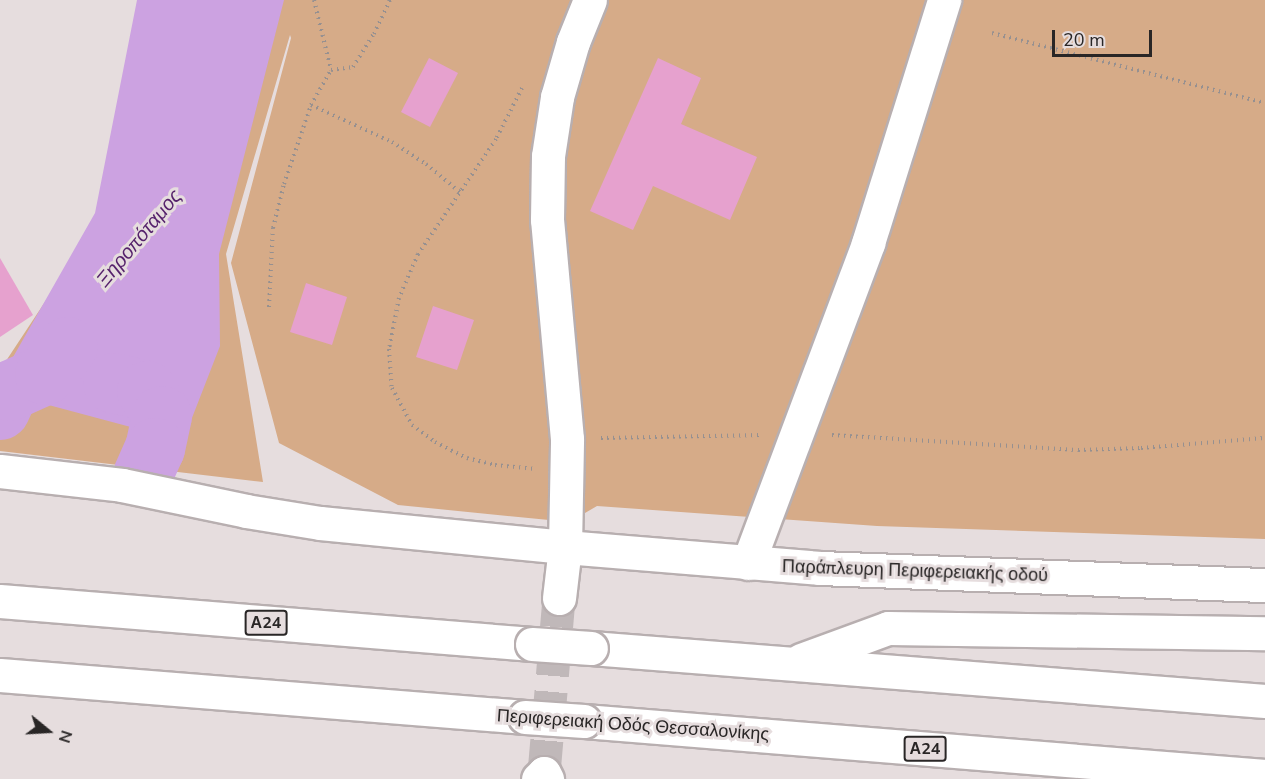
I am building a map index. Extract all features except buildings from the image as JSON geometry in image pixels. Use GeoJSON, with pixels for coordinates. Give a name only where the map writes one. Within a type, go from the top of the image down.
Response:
{"type":"FeatureCollection","features":[{"type":"Feature","properties":{"kind":"main road"},"geometry":{"type":"LineString","coordinates":[[559,598],[565,547],[567,439],[548,220],[548,156],[557,97],[573,42],[590,0]]}},
{"type":"Feature","properties":{"kind":"main road"},"geometry":{"type":"LineString","coordinates":[[748,564],[795,434],[842,319],[944,0]]}},
{"type":"Feature","properties":{"kind":"main road","name":"Παράπλευρη Περιφερειακής οδού"},"geometry":{"type":"LineString","coordinates":[[0,471],[122,484],[246,511],[320,523],[748,564],[1265,585]]}},
{"type":"Feature","properties":{"kind":"main road","name":"Α24"},"geometry":{"type":"LineString","coordinates":[[0,602],[1265,701]]}},
{"type":"Feature","properties":{"kind":"main road"},"geometry":{"type":"LineString","coordinates":[[791,664],[888,628],[1265,633]]}},
{"type":"Feature","properties":{"kind":"main road","name":"Περιφερειακή Οδός Θεσσαλονίκης"},"geometry":{"type":"LineString","coordinates":[[0,675],[1265,776]]}},
{"type":"Feature","properties":{"kind":"path"},"geometry":{"type":"LineString","coordinates":[[269,307],[273,228],[284,184],[311,105],[330,70],[314,0]]}},
{"type":"Feature","properties":{"kind":"path"},"geometry":{"type":"LineString","coordinates":[[330,70],[353,67],[374,34],[390,0]]}},
{"type":"Feature","properties":{"kind":"path"},"geometry":{"type":"LineString","coordinates":[[992,33],[1265,103]]}},
{"type":"Feature","properties":{"kind":"path"},"geometry":{"type":"LineString","coordinates":[[525,82],[496,139],[418,254],[399,298],[389,349],[392,388],[412,425],[435,442],[467,458],[495,465],[567,471]]}},
{"type":"Feature","properties":{"kind":"path"},"geometry":{"type":"LineString","coordinates":[[311,105],[392,142],[426,164],[461,193]]}},
{"type":"Feature","properties":{"kind":"path"},"geometry":{"type":"LineString","coordinates":[[567,439],[795,434],[879,436],[1078,450],[1141,448],[1265,438]]}},
{"type":"Feature","properties":{"kind":"shaded area"},"geometry":{"type":"Polygon","coordinates":[[[177,0],[1265,0],[1265,539],[877,526],[597,506],[585,513],[549,520],[398,505],[279,443],[231,263],[290,35],[226,254],[263,482],[0,451],[0,370],[181,96],[177,0]]]}},
{"type":"Feature","properties":{"kind":"water"},"geometry":{"type":"Polygon","coordinates":[[[137,0],[284,0],[219,254],[220,346],[183,441],[0,392],[0,380],[95,213],[137,0]]]}},
{"type":"Feature","properties":{"kind":"waterway"},"geometry":{"type":"LineString","coordinates":[[0,410],[9,391],[45,375],[68,347]]}},
{"type":"Feature","properties":{"kind":"waterway","name":"Ξηροπόταμος"},"geometry":{"type":"LineString","coordinates":[[113,383],[147,391],[162,416],[155,448],[143,475]]}},
{"type":"Feature","properties":{"kind":"tunnel"},"geometry":{"type":"LineString","coordinates":[[544,773],[559,598]]}}]}
